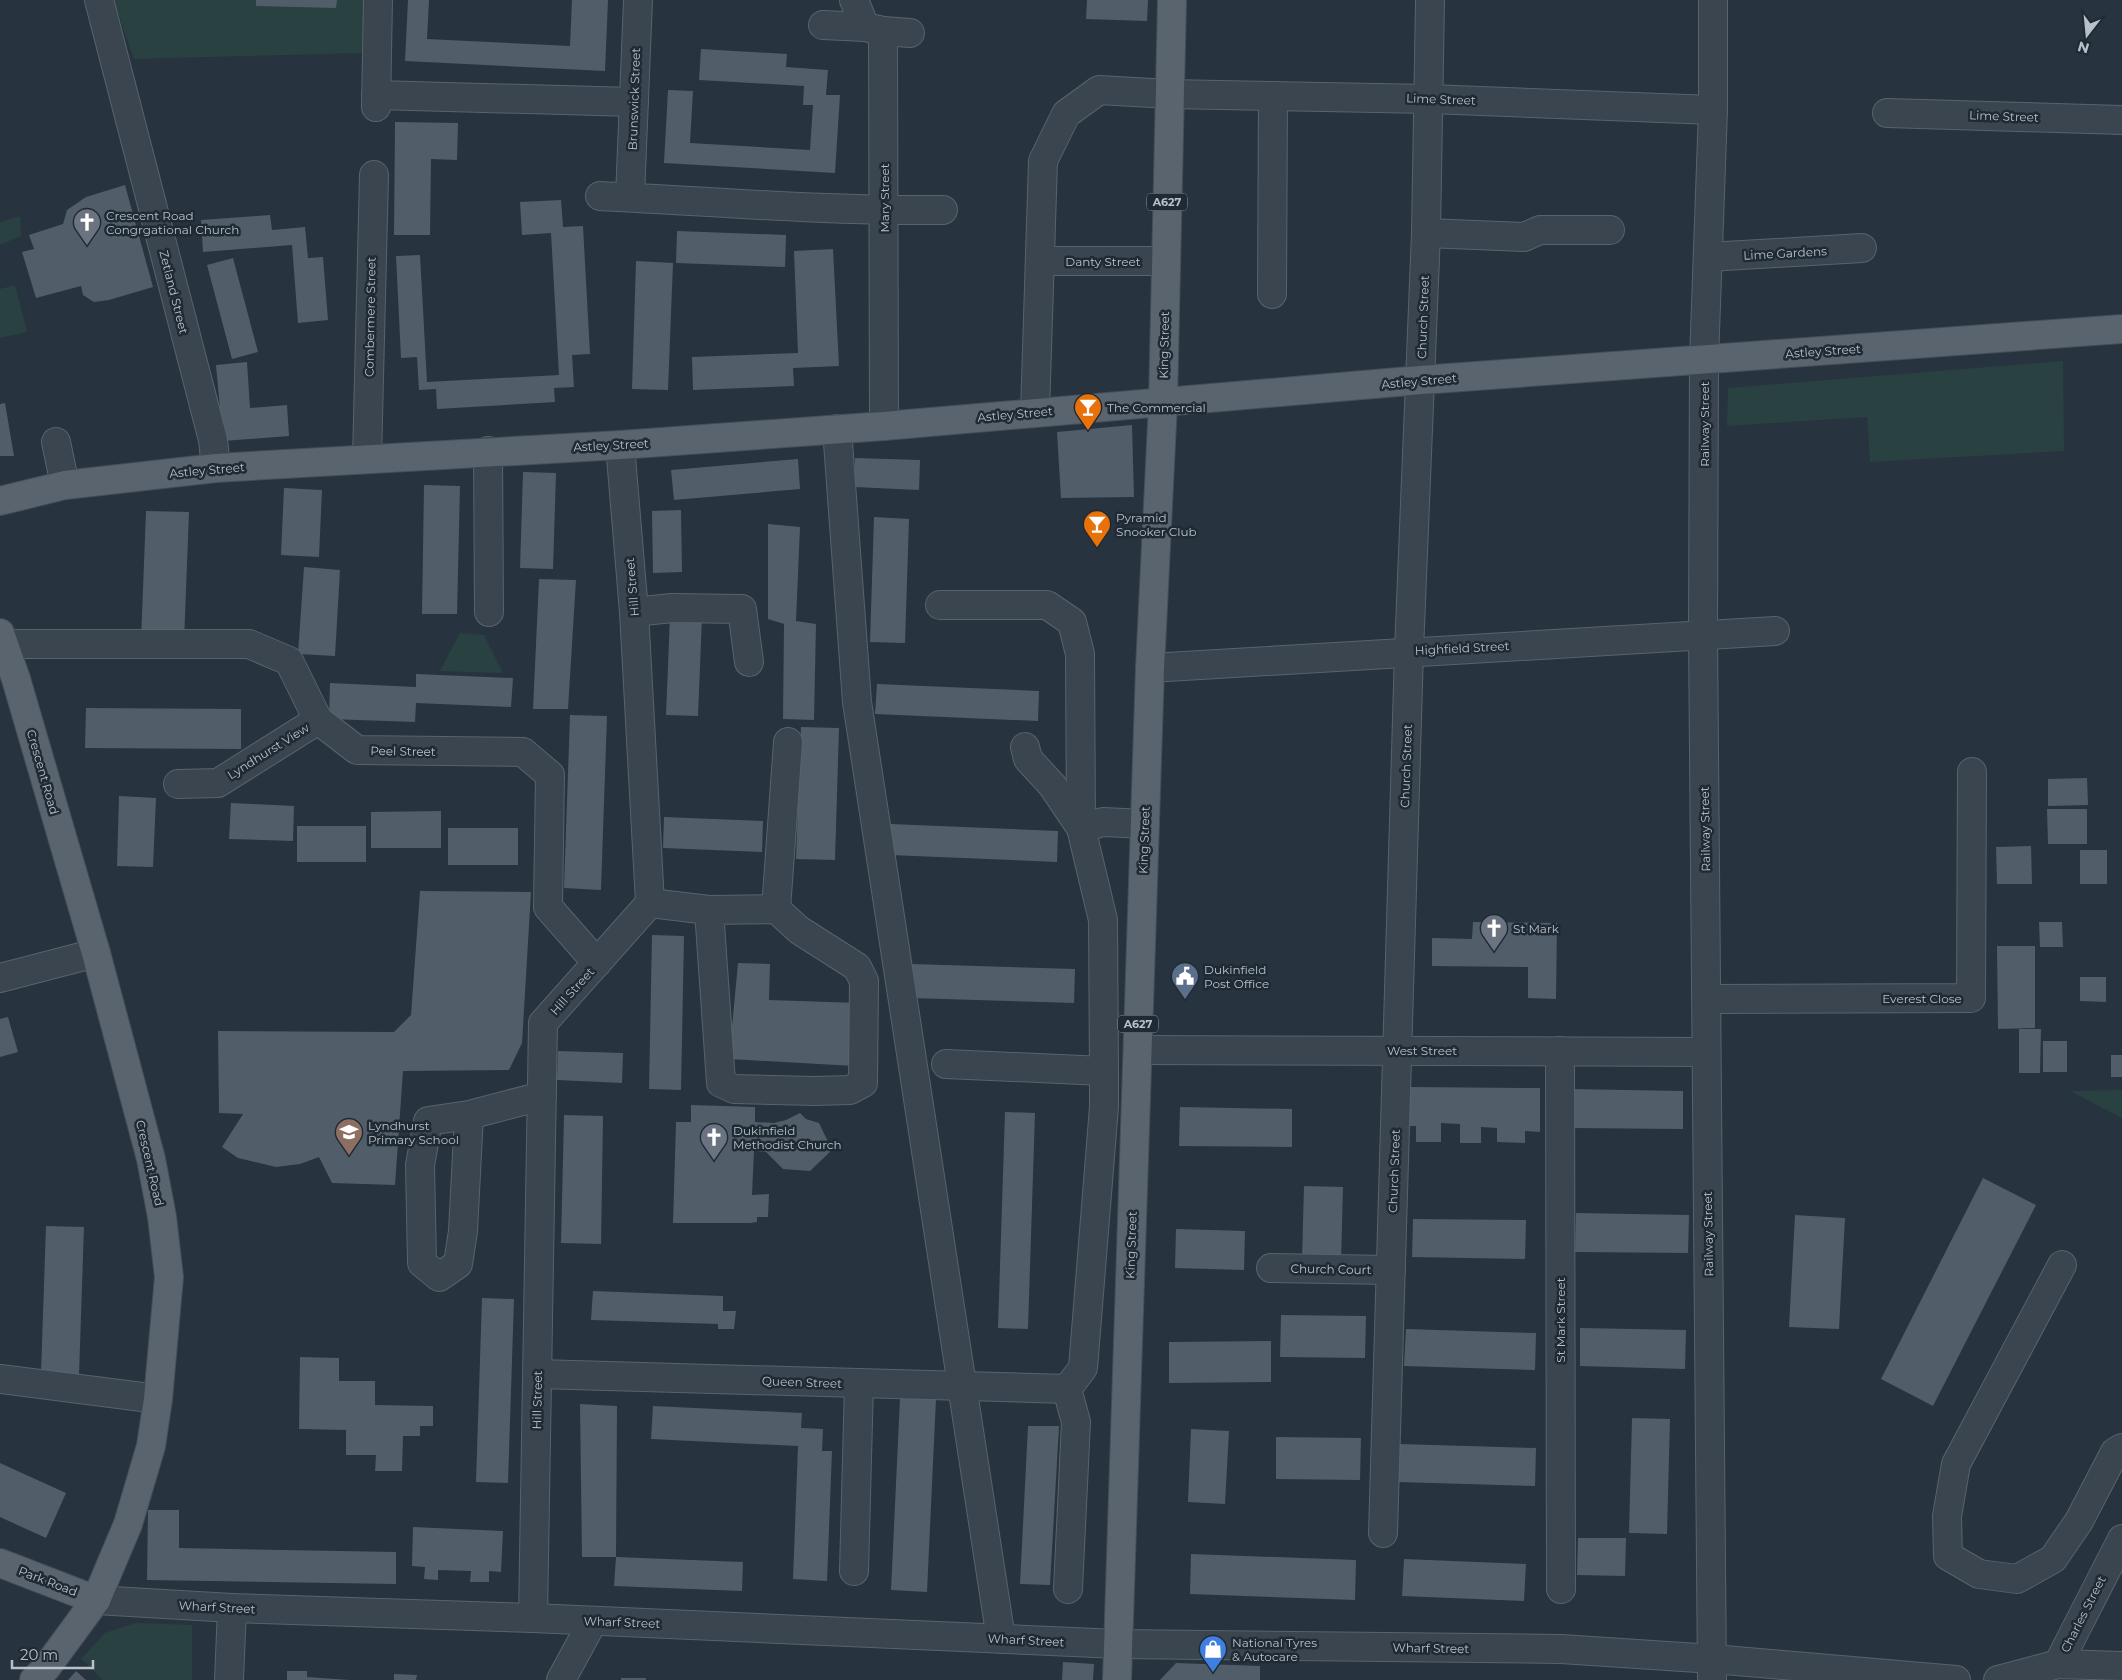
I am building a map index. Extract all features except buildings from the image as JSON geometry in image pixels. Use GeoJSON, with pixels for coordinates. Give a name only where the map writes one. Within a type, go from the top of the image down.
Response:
{"type":"FeatureCollection","features":[{"type":"Feature","properties":{"kind":"main road","name":"King Street"},"geometry":{"type":"LineString","coordinates":[[1117,1680],[1150,668],[1163,403],[1172,0]]}},
{"type":"Feature","properties":{"kind":"main road","name":"Astley Street"},"geometry":{"type":"LineString","coordinates":[[0,501],[65,485],[216,468],[488,451],[620,445],[884,426],[1421,380],[2122,329]]}},
{"type":"Feature","properties":{"kind":"main road","name":"Crescent Road"},"geometry":{"type":"LineString","coordinates":[[2,638],[8,680],[96,953],[151,1159],[162,1217],[169,1277],[158,1399],[151,1446],[128,1524],[96,1600],[46,1668],[34,1680]]}},
{"type":"Feature","properties":{"kind":"main road","name":"Park Road"},"geometry":{"type":"LineString","coordinates":[[0,1563],[96,1600]]}},
{"type":"Feature","properties":{"kind":"street","name":"Zetland Street"},"geometry":{"type":"LineString","coordinates":[[99,0],[213,440],[216,468]]}},
{"type":"Feature","properties":{"kind":"street"},"geometry":{"type":"LineString","coordinates":[[378,0],[376,101],[485,98],[634,102]]}},
{"type":"Feature","properties":{"kind":"street","name":"Brunswick Street"},"geometry":{"type":"LineString","coordinates":[[630,197],[638,0]]}},
{"type":"Feature","properties":{"kind":"street"},"geometry":{"type":"LineString","coordinates":[[854,0],[874,29]]}},
{"type":"Feature","properties":{"kind":"street","name":"Church Street"},"geometry":{"type":"LineString","coordinates":[[1383,1532],[1409,652],[1426,233],[1430,0]]}},
{"type":"Feature","properties":{"kind":"street","name":"Railway Street"},"geometry":{"type":"LineString","coordinates":[[1712,1669],[1702,635],[1704,360],[1712,110],[1713,0]]}},
{"type":"Feature","properties":{"kind":"street"},"geometry":{"type":"LineString","coordinates":[[823,25],[910,33]]}},
{"type":"Feature","properties":{"kind":"street","name":"Mary Street"},"geometry":{"type":"LineString","coordinates":[[874,29],[885,210],[884,426]]}},
{"type":"Feature","properties":{"kind":"street","name":"Lime Street"},"geometry":{"type":"LineString","coordinates":[[1035,412],[1043,161],[1066,114],[1099,90],[1169,94],[1429,98],[1712,110]]}},
{"type":"Feature","properties":{"kind":"street"},"geometry":{"type":"LineString","coordinates":[[1272,294],[1274,96]]}},
{"type":"Feature","properties":{"kind":"street","name":"Lime Street"},"geometry":{"type":"LineString","coordinates":[[1887,113],[2122,120]]}},
{"type":"Feature","properties":{"kind":"street","name":"Combermere Street"},"geometry":{"type":"LineString","coordinates":[[367,459],[374,175]]}},
{"type":"Feature","properties":{"kind":"street"},"geometry":{"type":"LineString","coordinates":[[600,196],[758,206],[943,210]]}},
{"type":"Feature","properties":{"kind":"street"},"geometry":{"type":"LineString","coordinates":[[1426,233],[1524,237],[1540,230],[1610,230]]}},
{"type":"Feature","properties":{"kind":"street","name":"Lime Gardens"},"geometry":{"type":"LineString","coordinates":[[1708,257],[1862,248]]}},
{"type":"Feature","properties":{"kind":"street","name":"Danty Street"},"geometry":{"type":"LineString","coordinates":[[1040,261],[1166,261]]}},
{"type":"Feature","properties":{"kind":"street"},"geometry":{"type":"LineString","coordinates":[[837,429],[857,702],[1001,1638]]}},
{"type":"Feature","properties":{"kind":"street"},"geometry":{"type":"LineString","coordinates":[[56,442],[65,485]]}},
{"type":"Feature","properties":{"kind":"street","name":"Hill Street"},"geometry":{"type":"LineString","coordinates":[[533,1618],[543,1023],[650,903],[634,612],[620,445]]}},
{"type":"Feature","properties":{"kind":"street"},"geometry":{"type":"LineString","coordinates":[[488,451],[488,612]]}},
{"type":"Feature","properties":{"kind":"street"},"geometry":{"type":"LineString","coordinates":[[940,604],[1047,605],[1072,622],[1080,654],[1081,828],[1103,920],[1104,1108],[1083,1368],[1067,1390],[1076,1422],[1068,1589]]}},
{"type":"Feature","properties":{"kind":"street"},"geometry":{"type":"LineString","coordinates":[[634,612],[672,608],[742,609],[749,662]]}},
{"type":"Feature","properties":{"kind":"street","name":"Highfield Street"},"geometry":{"type":"LineString","coordinates":[[1150,668],[1775,631]]}},
{"type":"Feature","properties":{"kind":"street","name":"Peel Street"},"geometry":{"type":"LineString","coordinates":[[2,638],[249,644],[289,661],[318,720],[357,750],[523,752],[550,775],[548,908],[597,963]]}},
{"type":"Feature","properties":{"kind":"street","name":"Lyndhurst View"},"geometry":{"type":"LineString","coordinates":[[178,784],[218,783],[318,720]]}},
{"type":"Feature","properties":{"kind":"street"},"geometry":{"type":"LineString","coordinates":[[776,908],[788,742]]}},
{"type":"Feature","properties":{"kind":"street"},"geometry":{"type":"LineString","coordinates":[[1025,746],[1028,759],[1052,785],[1081,828]]}},
{"type":"Feature","properties":{"kind":"street","name":"Everest Close"},"geometry":{"type":"LineString","coordinates":[[1707,999],[1971,998],[1972,772]]}},
{"type":"Feature","properties":{"kind":"street"},"geometry":{"type":"LineString","coordinates":[[1081,828],[1103,822],[1145,824]]}},
{"type":"Feature","properties":{"kind":"street"},"geometry":{"type":"LineString","coordinates":[[650,903],[709,910],[776,908],[799,930],[857,967],[864,982],[863,1083],[850,1090],[734,1089],[721,1083],[709,910]]}},
{"type":"Feature","properties":{"kind":"street"},"geometry":{"type":"LineString","coordinates":[[0,978],[96,953]]}},
{"type":"Feature","properties":{"kind":"street","name":"West Street"},"geometry":{"type":"LineString","coordinates":[[1138,1050],[1397,1049],[1706,1052]]}},
{"type":"Feature","properties":{"kind":"street","name":"St Mark Street"},"geometry":{"type":"LineString","coordinates":[[1560,1051],[1561,1589]]}},
{"type":"Feature","properties":{"kind":"street"},"geometry":{"type":"LineString","coordinates":[[946,1064],[1104,1071]]}},
{"type":"Feature","properties":{"kind":"street"},"geometry":{"type":"LineString","coordinates":[[468,1115],[463,1232],[458,1264],[439,1277],[422,1264],[420,1165],[428,1121],[468,1115],[542,1096]]}},
{"type":"Feature","properties":{"kind":"street"},"geometry":{"type":"LineString","coordinates":[[2062,1265],[1956,1464],[1947,1516],[1948,1556],[1980,1574],[2017,1579],[2053,1559],[2079,1521],[2115,1452],[2122,1448]]}},
{"type":"Feature","properties":{"kind":"street","name":"Church Court"},"geometry":{"type":"LineString","coordinates":[[1271,1268],[1391,1270]]}},
{"type":"Feature","properties":{"kind":"street","name":"Queen Street"},"geometry":{"type":"LineString","coordinates":[[538,1374],[1067,1390]]}},
{"type":"Feature","properties":{"kind":"street"},"geometry":{"type":"LineString","coordinates":[[0,1379],[158,1399]]}},
{"type":"Feature","properties":{"kind":"street"},"geometry":{"type":"LineString","coordinates":[[854,1571],[859,1384]]}},
{"type":"Feature","properties":{"kind":"street","name":"Charles Street"},"geometry":{"type":"LineString","coordinates":[[2058,1664],[2122,1539]]}},
{"type":"Feature","properties":{"kind":"street","name":"Wharf Street"},"geometry":{"type":"LineString","coordinates":[[96,1600],[232,1608],[533,1618],[1118,1644],[1561,1649],[1712,1669],[1956,1680]]}},
{"type":"Feature","properties":{"kind":"street"},"geometry":{"type":"LineString","coordinates":[[229,1680],[232,1608]]}},
{"type":"Feature","properties":{"kind":"street"},"geometry":{"type":"LineString","coordinates":[[561,1680],[593,1621]]}},
{"type":"Feature","properties":{"kind":"street"},"geometry":{"type":"LineString","coordinates":[[1998,1680],[2058,1664],[2122,1666]]}},
{"type":"Feature","properties":{"kind":"green space"},"geometry":{"type":"Polygon","coordinates":[[[113,0],[364,0],[364,53],[134,59],[113,0]]]}},
{"type":"Feature","properties":{"kind":"green space"},"geometry":{"type":"Polygon","coordinates":[[[20,216],[21,236],[0,245],[0,222],[20,216]]]}},
{"type":"Feature","properties":{"kind":"green space"},"geometry":{"type":"Polygon","coordinates":[[[15,285],[27,332],[0,338],[0,289],[15,285]]]}},
{"type":"Feature","properties":{"kind":"green space"},"geometry":{"type":"Polygon","coordinates":[[[2063,361],[2064,451],[1870,462],[1867,417],[1727,426],[1728,388],[2063,361]]]}},
{"type":"Feature","properties":{"kind":"green space"},"geometry":{"type":"Polygon","coordinates":[[[460,633],[484,635],[503,673],[440,671],[460,633]]]}},
{"type":"Feature","properties":{"kind":"green space"},"geometry":{"type":"Polygon","coordinates":[[[2122,1090],[2122,1118],[2070,1091],[2122,1090]]]}},
{"type":"Feature","properties":{"kind":"green space"},"geometry":{"type":"Polygon","coordinates":[[[135,1623],[192,1625],[192,1680],[103,1680],[81,1659],[105,1633],[135,1623]]]}},
{"type":"Feature","properties":{"kind":"place","name":"Crescent Road Congrgational Church"},"geometry":{"type":"Point","coordinates":[87,246]}},
{"type":"Feature","properties":{"kind":"place","name":"The Commercial"},"geometry":{"type":"Point","coordinates":[1088,431]}},
{"type":"Feature","properties":{"kind":"place","name":"Pyramid Snooker Club"},"geometry":{"type":"Point","coordinates":[1097,548]}},
{"type":"Feature","properties":{"kind":"place","name":"St Mark"},"geometry":{"type":"Point","coordinates":[1494,952]}},
{"type":"Feature","properties":{"kind":"place","name":"Dukinfield Post Office"},"geometry":{"type":"Point","coordinates":[1185,1000]}},
{"type":"Feature","properties":{"kind":"place","name":"Lyndhurst Primary School"},"geometry":{"type":"Point","coordinates":[349,1156]}},
{"type":"Feature","properties":{"kind":"place","name":"Dukinfield Methodist Church"},"geometry":{"type":"Point","coordinates":[714,1161]}},
{"type":"Feature","properties":{"kind":"place","name":"National Tyres & Autocare"},"geometry":{"type":"Point","coordinates":[1213,1673]}}]}
